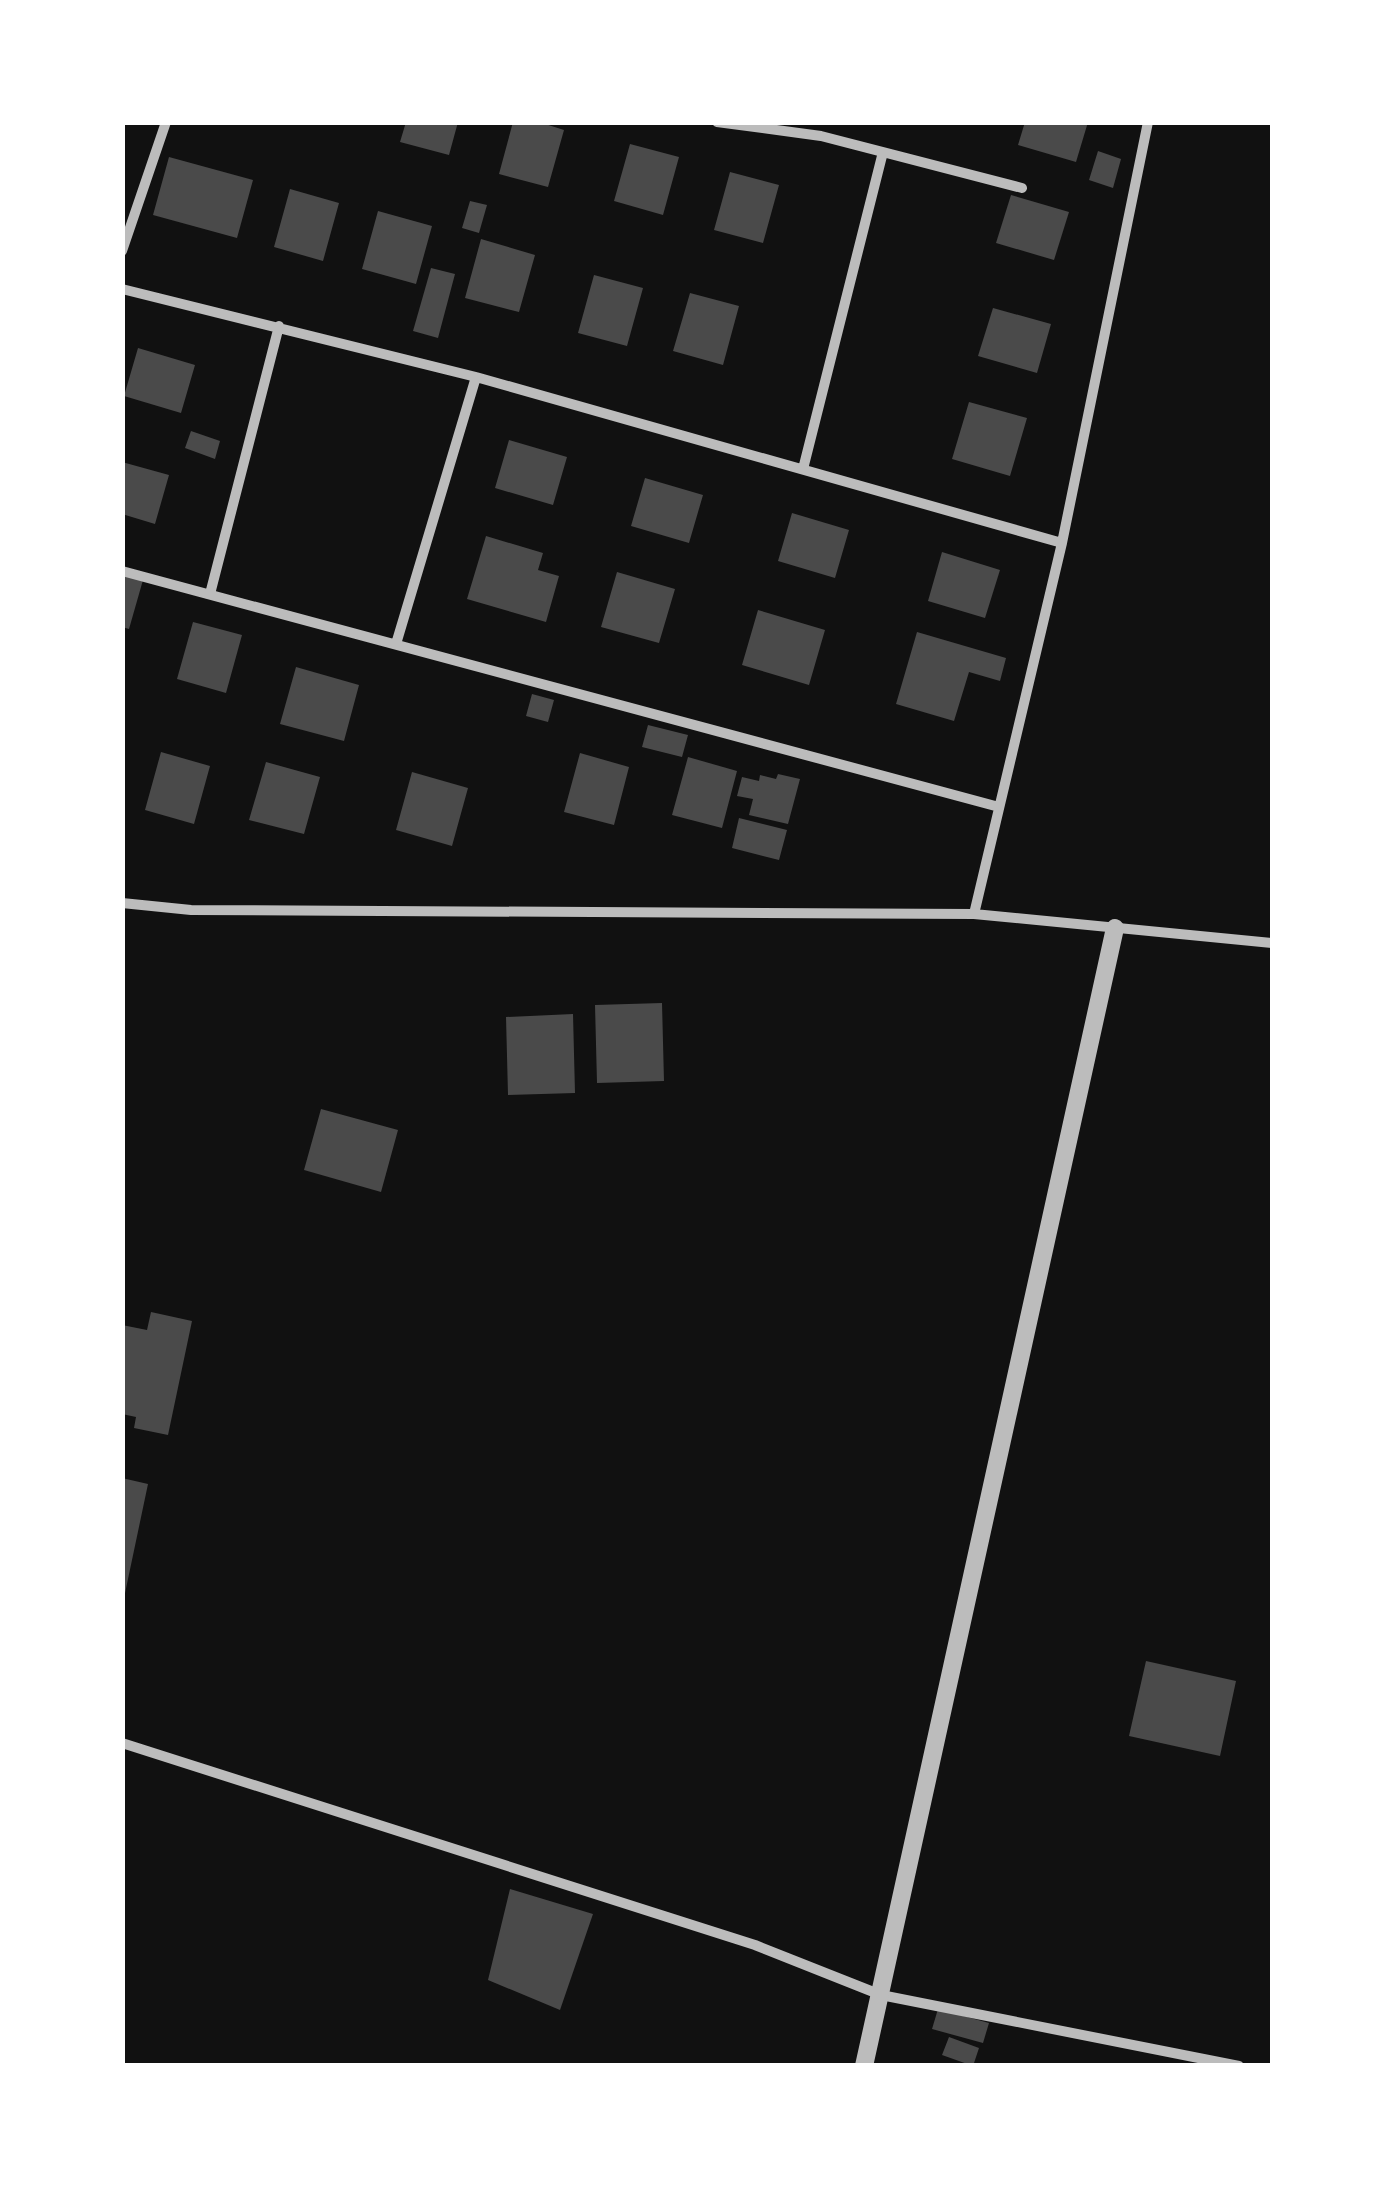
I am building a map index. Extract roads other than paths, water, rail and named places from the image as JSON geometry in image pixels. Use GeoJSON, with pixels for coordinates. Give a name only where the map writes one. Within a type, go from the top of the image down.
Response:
{"type":"FeatureCollection","features":[{"type":"Feature","properties":{"kind":"street"},"geometry":{"type":"LineString","coordinates":[[122,251],[166,122]]}},
{"type":"Feature","properties":{"kind":"street"},"geometry":{"type":"LineString","coordinates":[[717,122],[820,136],[1022,188]]}},
{"type":"Feature","properties":{"kind":"street"},"geometry":{"type":"LineString","coordinates":[[820,136],[824,122]]}},
{"type":"Feature","properties":{"kind":"street"},"geometry":{"type":"LineString","coordinates":[[974,914],[1062,542],[1148,122]]}},
{"type":"Feature","properties":{"kind":"street"},"geometry":{"type":"LineString","coordinates":[[803,469],[883,152]]}},
{"type":"Feature","properties":{"kind":"street"},"geometry":{"type":"LineString","coordinates":[[122,289],[476,376],[1062,542]]}},
{"type":"Feature","properties":{"kind":"street"},"geometry":{"type":"LineString","coordinates":[[210,594],[279,326]]}},
{"type":"Feature","properties":{"kind":"street"},"geometry":{"type":"LineString","coordinates":[[396,644],[476,376]]}},
{"type":"Feature","properties":{"kind":"street"},"geometry":{"type":"LineString","coordinates":[[122,571],[1000,808]]}},
{"type":"Feature","properties":{"kind":"street"},"geometry":{"type":"LineString","coordinates":[[122,903],[191,910],[974,914],[1272,942]]}},
{"type":"Feature","properties":{"kind":"street"},"geometry":{"type":"LineString","coordinates":[[864,2066],[1115,928]]}},
{"type":"Feature","properties":{"kind":"street"},"geometry":{"type":"LineString","coordinates":[[122,1742],[755,1945],[881,1995],[1239,2066]]}}]}
